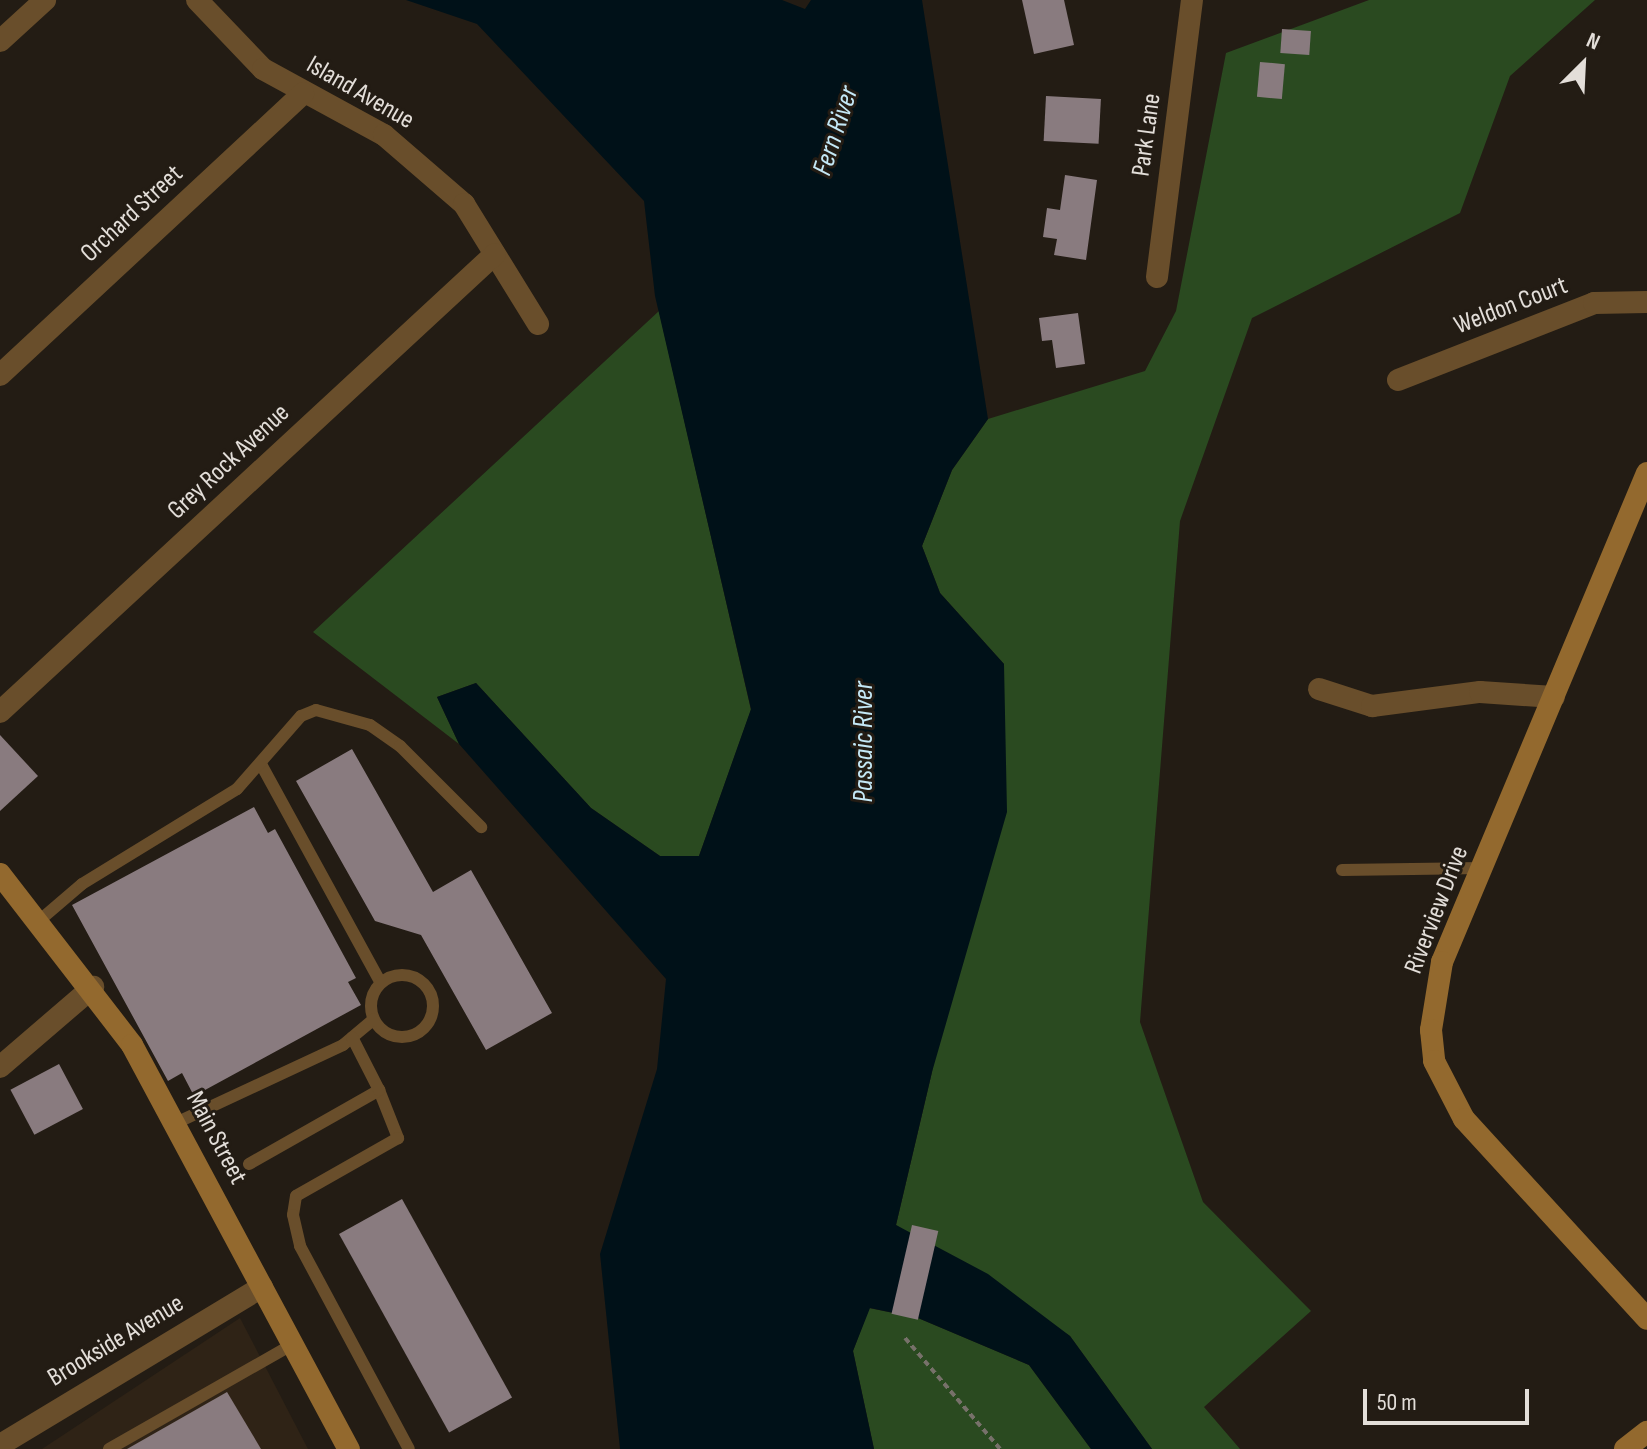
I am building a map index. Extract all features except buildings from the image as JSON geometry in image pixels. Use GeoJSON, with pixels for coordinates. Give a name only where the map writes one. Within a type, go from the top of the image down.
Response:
{"type":"FeatureCollection","features":[{"type":"Feature","properties":{"kind":"main road","name":"Riverview Drive"},"geometry":{"type":"LineString","coordinates":[[1647,473],[1442,962],[1431,1030],[1434,1061],[1464,1119],[1647,1319]]}},
{"type":"Feature","properties":{"kind":"main road","name":"Main Street"},"geometry":{"type":"LineString","coordinates":[[0,874],[93,987],[178,1122],[349,1449]]}},
{"type":"Feature","properties":{"kind":"main road"},"geometry":{"type":"LineString","coordinates":[[1625,1449],[1647,1432]]}},
{"type":"Feature","properties":{"kind":"street"},"geometry":{"type":"LineString","coordinates":[[0,41],[45,0]]}},
{"type":"Feature","properties":{"kind":"street","name":"Island Avenue"},"geometry":{"type":"LineString","coordinates":[[197,0],[263,69],[410,155],[464,204],[538,324]]}},
{"type":"Feature","properties":{"kind":"street","name":"Park Lane"},"geometry":{"type":"LineString","coordinates":[[1157,277],[1192,0]]}},
{"type":"Feature","properties":{"kind":"street","name":"Orchard Street"},"geometry":{"type":"LineString","coordinates":[[0,375],[303,93]]}},
{"type":"Feature","properties":{"kind":"street","name":"Grey Rock Avenue"},"geometry":{"type":"LineString","coordinates":[[0,712],[495,254]]}},
{"type":"Feature","properties":{"kind":"street","name":"Weldon Court"},"geometry":{"type":"LineString","coordinates":[[1398,380],[1594,303],[1647,302]]}},
{"type":"Feature","properties":{"kind":"street"},"geometry":{"type":"LineString","coordinates":[[1319,689],[1372,706],[1480,692],[1554,697]]}},
{"type":"Feature","properties":{"kind":"street"},"geometry":{"type":"LineString","coordinates":[[0,1067],[93,987]]}},
{"type":"Feature","properties":{"kind":"street","name":"Brookside Avenue"},"geometry":{"type":"LineString","coordinates":[[0,1445],[262,1287]]}},
{"type":"Feature","properties":{"kind":"lane"},"geometry":{"type":"LineString","coordinates":[[40,920],[82,884],[216,805],[262,766],[301,716],[343,715],[400,746],[481,827]]}},
{"type":"Feature","properties":{"kind":"lane"},"geometry":{"type":"LineString","coordinates":[[262,766],[381,983]]}},
{"type":"Feature","properties":{"kind":"lane"},"geometry":{"type":"LineString","coordinates":[[1342,870],[1482,868]]}},
{"type":"Feature","properties":{"kind":"lane"},"geometry":{"type":"LineString","coordinates":[[398,975],[418,979],[431,994],[432,1015],[419,1032],[399,1037],[374,1019],[371,1000],[381,983],[398,975]]}},
{"type":"Feature","properties":{"kind":"lane"},"geometry":{"type":"LineString","coordinates":[[178,1122],[352,1037],[374,1019]]}},
{"type":"Feature","properties":{"kind":"lane"},"geometry":{"type":"LineString","coordinates":[[352,1037],[379,1090],[398,1138],[296,1196],[293,1215],[300,1246],[409,1449]]}},
{"type":"Feature","properties":{"kind":"lane"},"geometry":{"type":"LineString","coordinates":[[249,1164],[379,1090]]}},
{"type":"Feature","properties":{"kind":"lane"},"geometry":{"type":"LineString","coordinates":[[109,1449],[293,1344]]}},
{"type":"Feature","properties":{"kind":"path"},"geometry":{"type":"LineString","coordinates":[[905,1338],[1000,1449]]}},
{"type":"Feature","properties":{"kind":"shaded area"},"geometry":{"type":"Polygon","coordinates":[[[240,1318],[308,1449],[42,1449],[240,1318]]]}},
{"type":"Feature","properties":{"kind":"green space"},"geometry":{"type":"Polygon","coordinates":[[[1369,0],[1595,0],[1510,76],[1460,213],[1252,318],[1180,521],[1140,1022],[1203,1202],[1311,1311],[1204,1407],[1240,1449],[1152,1449],[1070,1336],[896,1225],[932,1072],[1004,664],[940,593],[922,546],[952,470],[988,419],[1145,371],[1176,311],[1226,53],[1369,0]]]}},
{"type":"Feature","properties":{"kind":"green space"},"geometry":{"type":"Polygon","coordinates":[[[659,311],[751,710],[699,856],[660,856],[591,808],[476,683],[437,697],[459,744],[313,632],[659,311]]]}},
{"type":"Feature","properties":{"kind":"green space"},"geometry":{"type":"Polygon","coordinates":[[[869,1308],[918,1318],[1029,1365],[1091,1449],[874,1449],[853,1351],[869,1308]]]}},
{"type":"Feature","properties":{"kind":"water"},"geometry":{"type":"Polygon","coordinates":[[[406,0],[782,0],[805,9],[811,0],[922,0],[988,419],[952,470],[922,546],[940,593],[1004,664],[1007,812],[932,1072],[896,1225],[988,1274],[1070,1336],[1152,1449],[1091,1449],[1029,1365],[918,1318],[870,1308],[853,1351],[874,1449],[620,1449],[600,1254],[657,1069],[666,979],[459,744],[437,697],[476,683],[591,808],[660,856],[699,856],[751,709],[655,296],[644,201],[477,24],[406,0]]]}},
{"type":"Feature","properties":{"kind":"water label","name":"Fern River"},"geometry":{"type":"Point","coordinates":[836,131]}},
{"type":"Feature","properties":{"kind":"water label","name":"Passaic River"},"geometry":{"type":"Point","coordinates":[864,742]}}]}
